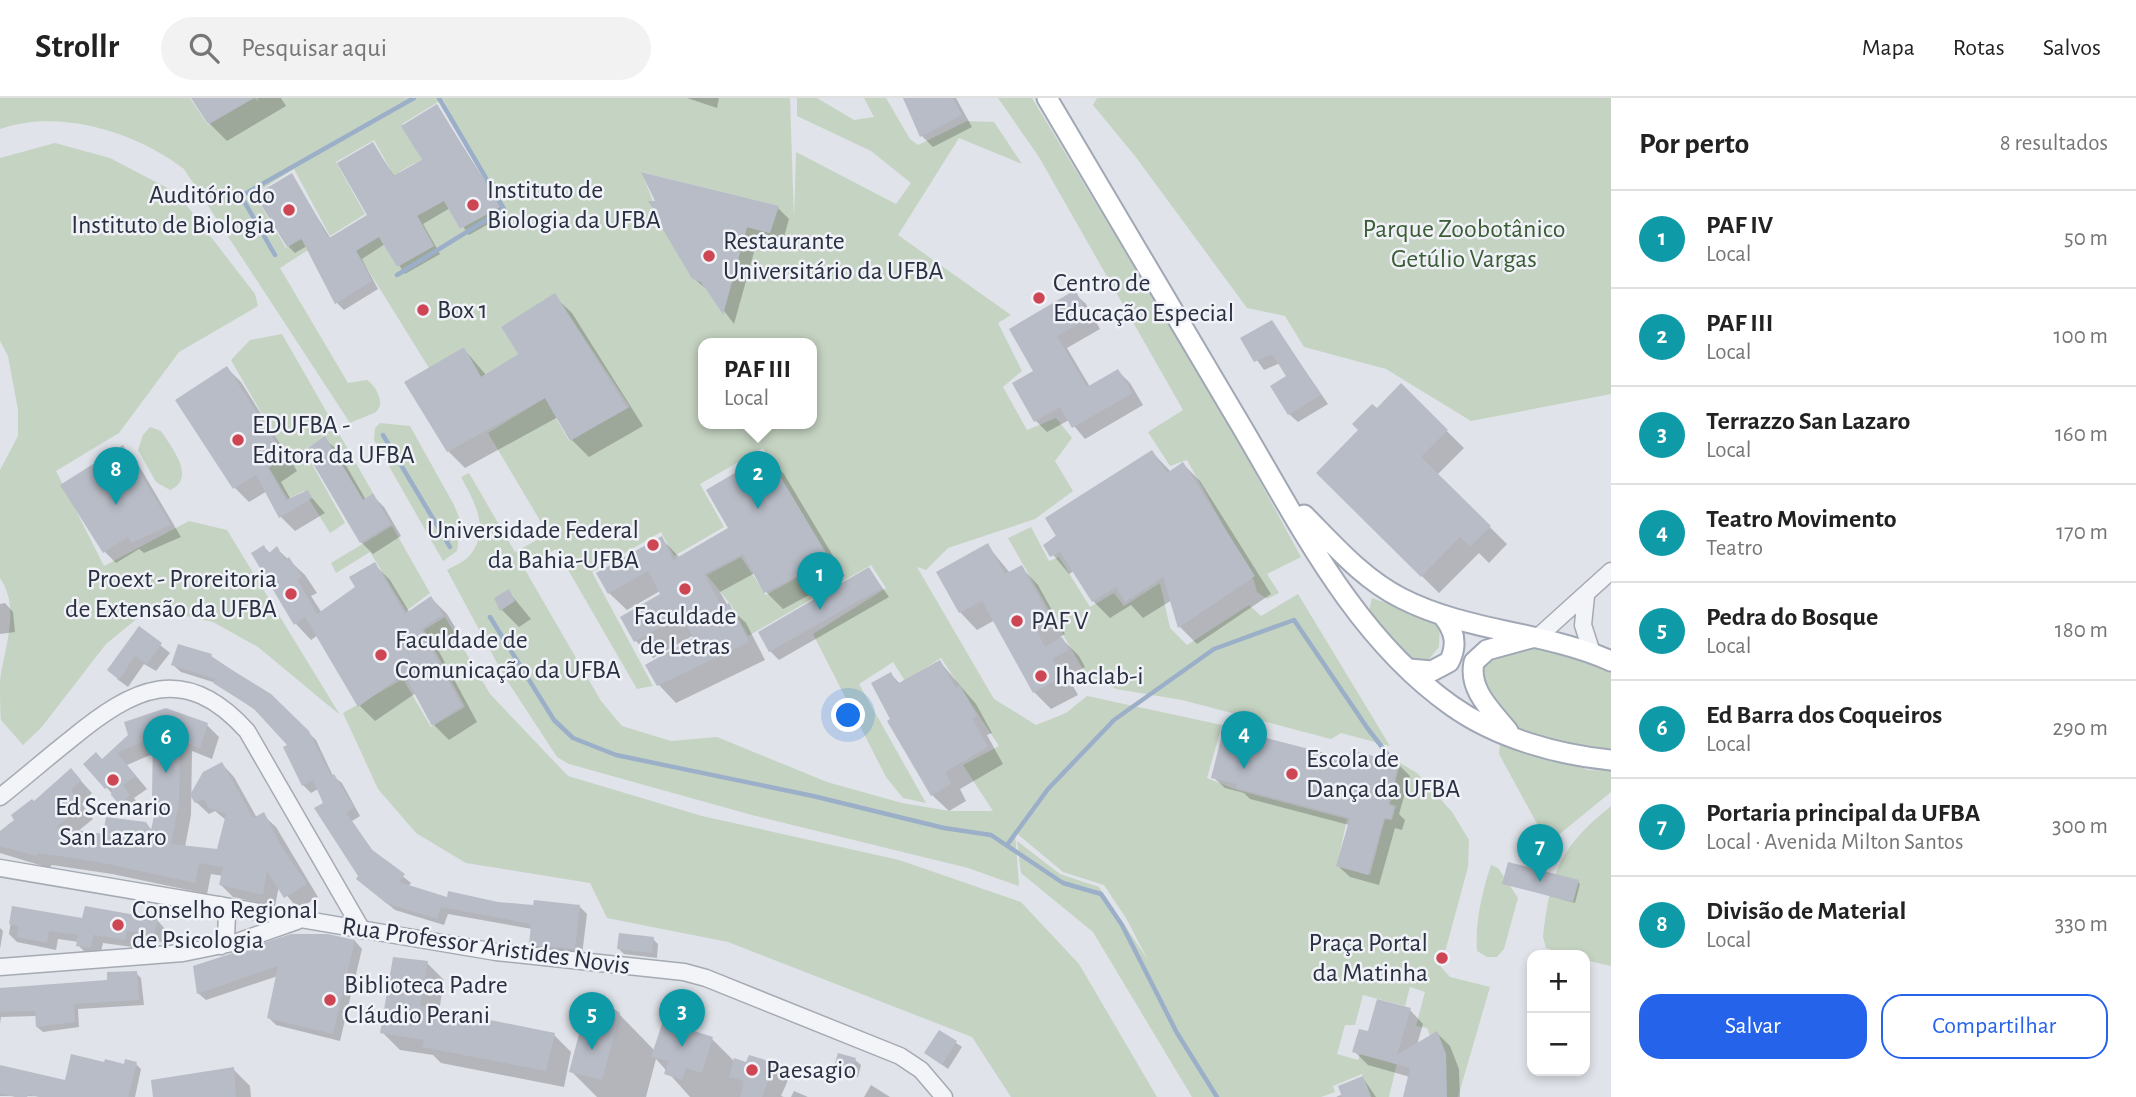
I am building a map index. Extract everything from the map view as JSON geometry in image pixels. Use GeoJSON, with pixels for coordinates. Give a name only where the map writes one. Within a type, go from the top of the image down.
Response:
{"type":"FeatureCollection","features":[{"type":"Feature","properties":{"kind":"main road"},"geometry":{"type":"LineString","coordinates":[[1047,98],[1280,492],[1357,611],[1409,669],[1455,708],[1512,735],[1577,756],[1611,760]]}},
{"type":"Feature","properties":{"kind":"main road"},"geometry":{"type":"LineString","coordinates":[[1280,492],[1380,586],[1443,616],[1539,636],[1605,659]]}},
{"type":"Feature","properties":{"kind":"main road"},"geometry":{"type":"LineString","coordinates":[[1357,611],[1367,591],[1380,586]]}},
{"type":"Feature","properties":{"kind":"main road"},"geometry":{"type":"LineString","coordinates":[[1409,669],[1432,671],[1449,662],[1455,642],[1454,632],[1443,616]]}},
{"type":"Feature","properties":{"kind":"main road"},"geometry":{"type":"LineString","coordinates":[[1512,735],[1478,692],[1473,681],[1474,662],[1487,650],[1539,636]]}},
{"type":"Feature","properties":{"kind":"main road"},"geometry":{"type":"LineString","coordinates":[[1577,756],[1611,748]]}},
{"type":"Feature","properties":{"kind":"street"},"geometry":{"type":"LineString","coordinates":[[1539,636],[1611,571]]}},
{"type":"Feature","properties":{"kind":"street"},"geometry":{"type":"LineString","coordinates":[[1586,596],[1583,625],[1605,659]]}},
{"type":"Feature","properties":{"kind":"street"},"geometry":{"type":"LineString","coordinates":[[0,797],[117,704],[139,692],[161,688],[184,691],[233,716],[247,731],[362,930]]}},
{"type":"Feature","properties":{"kind":"street","name":"Rua Professor Aristides Novis"},"geometry":{"type":"LineString","coordinates":[[0,868],[362,930],[550,959],[656,968],[706,978],[900,1056],[921,1070],[944,1097]]}},
{"type":"Feature","properties":{"kind":"street"},"geometry":{"type":"LineString","coordinates":[[220,905],[228,915],[226,937],[221,946]]}},
{"type":"Feature","properties":{"kind":"street"},"geometry":{"type":"LineString","coordinates":[[0,967],[183,953],[221,946],[299,920]]}},
{"type":"Feature","properties":{"kind":"green space"},"geometry":{"type":"Polygon","coordinates":[[[0,98],[190,98],[208,125],[254,98],[258,101],[258,98],[790,98],[794,220],[796,152],[896,204],[911,183],[871,151],[797,116],[797,98],[817,98],[854,120],[874,117],[864,98],[886,98],[910,139],[918,145],[967,121],[994,122],[1022,164],[959,138],[898,235],[1011,315],[998,323],[1022,371],[1003,387],[1027,430],[1056,418],[1072,438],[1055,461],[1073,491],[1035,519],[948,548],[926,570],[917,567],[994,699],[1036,725],[1066,713],[1087,696],[1222,725],[1207,778],[1237,790],[1347,819],[1337,866],[1370,875],[1385,819],[1392,820],[1396,806],[1390,804],[1400,763],[1417,773],[1452,812],[1469,840],[1468,867],[1441,967],[1450,977],[1490,987],[1458,1097],[1435,1097],[1436,1051],[1427,1028],[1416,1026],[1425,992],[1410,987],[1405,1006],[1363,995],[1355,1025],[1345,1025],[1337,1054],[1358,1060],[1360,1054],[1397,1063],[1389,1097],[1371,1097],[1362,1074],[1333,1086],[1335,1092],[1321,1097],[1192,1097],[1093,932],[1021,873],[1017,841],[1060,874],[1099,887],[1148,960],[1126,918],[1104,885],[1063,872],[1015,832],[1019,886],[968,868],[752,815],[569,764],[557,757],[504,676],[447,570],[468,557],[479,535],[480,525],[475,505],[461,477],[469,473],[515,552],[548,534],[488,433],[545,398],[569,441],[630,407],[555,294],[501,327],[518,354],[481,377],[464,347],[429,368],[347,236],[370,222],[397,267],[434,246],[409,201],[434,183],[460,229],[500,207],[443,99],[402,124],[426,168],[420,172],[415,163],[399,172],[400,187],[374,140],[336,162],[365,214],[330,236],[294,169],[254,194],[286,248],[323,227],[328,237],[280,268],[348,383],[367,380],[377,392],[380,402],[377,411],[350,423],[184,169],[143,144],[96,127],[47,121],[0,129],[0,98]],[[642,172],[670,240],[684,266],[692,279],[701,282],[722,314],[747,227],[770,233],[778,206],[642,172]],[[763,448],[700,484],[724,527],[674,556],[661,532],[592,572],[653,686],[637,689],[556,549],[524,568],[601,701],[622,726],[671,741],[717,737],[827,782],[902,803],[950,811],[993,811],[963,765],[999,746],[941,658],[905,681],[893,662],[859,684],[926,803],[903,798],[886,777],[813,634],[886,588],[871,565],[748,636],[731,605],[707,575],[741,557],[766,595],[830,559],[763,448]]]}},
{"type":"Feature","properties":{"kind":"green space"},"geometry":{"type":"Polygon","coordinates":[[[998,98],[1032,98],[1226,419],[1301,557],[1267,574],[1279,593],[1267,599],[1257,592],[1254,581],[1187,460],[1170,466],[1148,432],[1183,410],[1039,157],[998,98]]]}},
{"type":"Feature","properties":{"kind":"green space","name":"Parque Zoobotânico Getúlio Vargas"},"geometry":{"type":"Polygon","coordinates":[[[1097,98],[1611,98],[1611,394],[1471,421],[1386,369],[1304,347],[1285,316],[1247,308],[1135,156],[1093,105],[1097,98]]]}},
{"type":"Feature","properties":{"kind":"green space"},"geometry":{"type":"Polygon","coordinates":[[[55,143],[110,158],[177,193],[255,294],[258,306],[179,352],[119,433],[56,471],[104,566],[189,521],[227,530],[340,715],[258,647],[213,622],[150,608],[106,644],[41,728],[23,745],[1,720],[0,681],[10,615],[6,590],[0,578],[0,470],[18,436],[18,410],[8,356],[0,341],[0,158],[55,143]]]}},
{"type":"Feature","properties":{"kind":"green space"},"geometry":{"type":"Polygon","coordinates":[[[282,334],[373,493],[363,500],[325,437],[304,450],[345,523],[330,533],[304,491],[288,499],[269,468],[286,456],[231,360],[250,340],[282,334]]]}},
{"type":"Feature","properties":{"kind":"green space"},"geometry":{"type":"Polygon","coordinates":[[[380,423],[410,426],[454,505],[461,522],[457,551],[443,561],[374,440],[375,428],[380,423]]]}},
{"type":"Feature","properties":{"kind":"green space"},"geometry":{"type":"Polygon","coordinates":[[[150,427],[161,431],[180,462],[182,478],[178,485],[170,490],[156,482],[138,450],[143,435],[150,427]]]}},
{"type":"Feature","properties":{"kind":"green space"},"geometry":{"type":"Polygon","coordinates":[[[392,526],[430,593],[406,611],[370,552],[336,573],[331,563],[392,526]]]}},
{"type":"Feature","properties":{"kind":"green space"},"geometry":{"type":"Polygon","coordinates":[[[1031,527],[1049,561],[1059,557],[1090,607],[1114,593],[1124,606],[1160,583],[1170,628],[1187,645],[1249,605],[1261,616],[1298,594],[1390,746],[1341,733],[1331,739],[1182,700],[1116,689],[1085,673],[1008,538],[1031,527]]]}},
{"type":"Feature","properties":{"kind":"green space"},"geometry":{"type":"Polygon","coordinates":[[[1372,598],[1440,622],[1439,647],[1429,659],[1411,661],[1367,619],[1372,598]]]}},
{"type":"Feature","properties":{"kind":"green space"},"geometry":{"type":"Polygon","coordinates":[[[445,617],[490,694],[568,776],[702,816],[899,860],[1021,902],[1079,964],[1157,1097],[1011,1097],[972,1037],[728,942],[607,918],[590,883],[466,863],[416,833],[378,789],[343,713],[403,679],[431,727],[465,707],[424,630],[445,617]]]}},
{"type":"Feature","properties":{"kind":"green space"},"geometry":{"type":"Polygon","coordinates":[[[1512,642],[1611,663],[1611,748],[1577,756],[1520,739],[1484,702],[1474,662],[1512,642]]]}},
{"type":"Feature","properties":{"kind":"green space"},"geometry":{"type":"Polygon","coordinates":[[[1500,744],[1588,770],[1611,771],[1611,792],[1556,837],[1541,831],[1499,754],[1500,744]]]}},
{"type":"Feature","properties":{"kind":"green space"},"geometry":{"type":"Polygon","coordinates":[[[1611,806],[1611,966],[1590,961],[1590,950],[1546,948],[1543,937],[1550,895],[1560,863],[1593,821],[1611,806]]]}},
{"type":"Feature","properties":{"kind":"green space"},"geometry":{"type":"Polygon","coordinates":[[[1491,865],[1498,868],[1518,898],[1504,949],[1497,957],[1487,957],[1477,951],[1480,907],[1491,865]]]}},
{"type":"Feature","properties":{"kind":"building"},"geometry":{"type":"Polygon","coordinates":[[[191,98],[254,98],[208,124],[191,98]]]}},
{"type":"Feature","properties":{"kind":"building"},"geometry":{"type":"Polygon","coordinates":[[[903,98],[953,98],[962,115],[920,137],[903,98]]]}},
{"type":"Feature","properties":{"kind":"building","name":"Instituto de Biologia da UFBA"},"geometry":{"type":"Polygon","coordinates":[[[437,104],[500,207],[460,229],[444,201],[417,216],[434,246],[397,267],[379,237],[356,251],[372,281],[335,304],[301,238],[287,247],[255,195],[292,173],[329,238],[367,215],[337,163],[373,142],[393,176],[422,160],[401,126],[437,104]]]}},
{"type":"Feature","properties":{"kind":"building","name":"Restaurante Universitário da UFBA"},"geometry":{"type":"Polygon","coordinates":[[[641,172],[779,206],[770,233],[747,227],[723,315],[701,282],[692,279],[661,226],[661,220],[648,201],[655,201],[641,172]]]}},
{"type":"Feature","properties":{"kind":"building"},"geometry":{"type":"Polygon","coordinates":[[[1075,290],[1090,317],[1057,336],[1087,387],[1118,369],[1133,393],[1072,428],[1060,407],[1034,422],[1012,383],[1033,371],[1009,329],[1075,290]]]}},
{"type":"Feature","properties":{"kind":"building"},"geometry":{"type":"Polygon","coordinates":[[[555,293],[627,408],[570,441],[545,398],[447,452],[404,382],[464,347],[481,377],[518,354],[501,327],[555,293]]]}},
{"type":"Feature","properties":{"kind":"building"},"geometry":{"type":"Polygon","coordinates":[[[1272,320],[1321,395],[1288,415],[1270,386],[1286,376],[1272,354],[1254,362],[1240,338],[1272,320]]]}},
{"type":"Feature","properties":{"kind":"building","name":"EDUFBA - Editora da UFBA"},"geometry":{"type":"Polygon","coordinates":[[[227,366],[284,456],[268,467],[286,500],[308,490],[312,498],[279,518],[256,475],[233,489],[175,400],[227,366]]]}},
{"type":"Feature","properties":{"kind":"building"},"geometry":{"type":"Polygon","coordinates":[[[1401,383],[1448,430],[1421,457],[1491,526],[1470,547],[1460,537],[1421,577],[1316,473],[1358,430],[1352,424],[1372,404],[1377,408],[1401,383]]]}},
{"type":"Feature","properties":{"kind":"building"},"geometry":{"type":"Polygon","coordinates":[[[325,436],[363,500],[373,493],[391,524],[360,543],[305,450],[325,436]]]}},
{"type":"Feature","properties":{"kind":"building"},"geometry":{"type":"Polygon","coordinates":[[[123,445],[171,525],[131,543],[128,537],[103,553],[60,485],[123,445]]]}},
{"type":"Feature","properties":{"kind":"building"},"geometry":{"type":"Polygon","coordinates":[[[1152,450],[1167,473],[1183,462],[1255,576],[1178,628],[1163,577],[1125,602],[1116,587],[1092,602],[1060,552],[1050,557],[1043,545],[1056,536],[1045,518],[1152,450]]]}},
{"type":"Feature","properties":{"kind":"building"},"geometry":{"type":"Polygon","coordinates":[[[767,454],[829,559],[764,593],[743,554],[704,574],[722,607],[729,603],[749,642],[657,686],[645,665],[693,638],[681,616],[634,642],[620,617],[660,594],[648,571],[608,594],[596,573],[662,536],[673,560],[728,528],[706,490],[767,454]]]}},
{"type":"Feature","properties":{"kind":"building","name":"PAF V"},"geometry":{"type":"Polygon","coordinates":[[[988,543],[1005,574],[1022,565],[1049,616],[1034,625],[1045,647],[1062,637],[1069,650],[1052,659],[1062,677],[1033,693],[982,601],[959,613],[936,572],[988,543]]]}},
{"type":"Feature","properties":{"kind":"building","name":"Faculdade de Comunicação da UFBA"},"geometry":{"type":"Polygon","coordinates":[[[264,545],[268,554],[277,546],[285,560],[289,557],[302,577],[297,579],[317,614],[355,587],[349,577],[375,562],[405,614],[431,596],[443,615],[421,629],[462,706],[432,726],[404,674],[358,707],[305,617],[294,625],[251,553],[264,545]]]}},
{"type":"Feature","properties":{"kind":"building"},"geometry":{"type":"Polygon","coordinates":[[[869,567],[882,588],[769,652],[758,632],[869,567]]]}},
{"type":"Feature","properties":{"kind":"building"},"geometry":{"type":"Polygon","coordinates":[[[509,589],[515,601],[500,611],[494,598],[509,589]]]}},
{"type":"Feature","properties":{"kind":"building"},"geometry":{"type":"Polygon","coordinates":[[[139,626],[162,643],[147,664],[135,656],[119,680],[107,670],[139,626]]]}},
{"type":"Feature","properties":{"kind":"building"},"geometry":{"type":"Polygon","coordinates":[[[178,644],[212,654],[211,657],[271,694],[309,731],[331,776],[334,774],[354,807],[346,813],[371,849],[405,874],[399,882],[447,897],[448,891],[498,902],[533,905],[534,900],[580,905],[575,949],[529,945],[531,924],[441,907],[437,919],[386,903],[356,879],[358,876],[314,808],[323,803],[313,780],[302,786],[283,747],[287,745],[253,708],[213,683],[215,679],[171,665],[178,644]]]}},
{"type":"Feature","properties":{"kind":"building"},"geometry":{"type":"Polygon","coordinates":[[[940,660],[956,688],[960,685],[977,716],[972,718],[988,747],[945,772],[951,784],[931,796],[887,721],[890,719],[871,683],[891,672],[897,684],[940,660]]]}},
{"type":"Feature","properties":{"kind":"building"},"geometry":{"type":"Polygon","coordinates":[[[166,708],[208,723],[200,748],[180,741],[179,802],[171,844],[217,849],[226,814],[209,808],[204,799],[195,803],[190,795],[203,772],[222,762],[253,818],[264,812],[280,844],[307,884],[284,898],[267,871],[263,895],[219,885],[223,867],[199,863],[195,883],[98,862],[39,853],[36,856],[0,846],[0,831],[14,820],[11,815],[32,799],[34,801],[71,768],[81,780],[71,790],[82,806],[56,827],[103,834],[106,817],[146,822],[151,830],[158,797],[152,797],[153,737],[117,753],[136,776],[123,785],[130,795],[119,804],[111,795],[113,782],[105,789],[83,764],[96,752],[102,759],[128,735],[124,722],[166,708]]]}},
{"type":"Feature","properties":{"kind":"building"},"geometry":{"type":"Polygon","coordinates":[[[1223,731],[1250,738],[1251,734],[1348,759],[1351,750],[1399,763],[1388,804],[1394,807],[1391,819],[1384,818],[1368,875],[1336,866],[1350,818],[1236,788],[1237,784],[1211,778],[1223,731]]]}},
{"type":"Feature","properties":{"kind":"building"},"geometry":{"type":"Polygon","coordinates":[[[1508,862],[1579,880],[1573,902],[1502,884],[1508,862]]]}},
{"type":"Feature","properties":{"kind":"building"},"geometry":{"type":"Polygon","coordinates":[[[12,906],[82,918],[85,906],[158,919],[154,935],[127,931],[125,940],[94,935],[91,948],[76,946],[78,935],[49,931],[47,943],[17,937],[19,926],[9,924],[12,906]]]}},
{"type":"Feature","properties":{"kind":"building"},"geometry":{"type":"Polygon","coordinates":[[[619,933],[654,937],[652,953],[617,949],[619,933]]]}},
{"type":"Feature","properties":{"kind":"building"},"geometry":{"type":"Polygon","coordinates":[[[291,934],[328,934],[355,940],[333,1034],[267,1018],[278,966],[197,994],[193,966],[291,934]]]}},
{"type":"Feature","properties":{"kind":"building"},"geometry":{"type":"Polygon","coordinates":[[[393,957],[428,961],[420,1006],[555,1033],[546,1071],[422,1047],[424,1040],[380,1033],[393,957]]]}},
{"type":"Feature","properties":{"kind":"building"},"geometry":{"type":"Polygon","coordinates":[[[137,971],[139,1000],[74,1004],[75,1022],[36,1027],[35,1011],[0,1012],[0,988],[107,980],[107,972],[137,971]]]}},
{"type":"Feature","properties":{"kind":"building"},"geometry":{"type":"Polygon","coordinates":[[[1377,999],[1411,1008],[1397,1055],[1437,1031],[1446,1054],[1447,1097],[1403,1097],[1410,1068],[1352,1052],[1359,1029],[1368,1031],[1377,999]]]}},
{"type":"Feature","properties":{"kind":"building"},"geometry":{"type":"Polygon","coordinates":[[[610,1006],[620,1013],[602,1080],[569,1072],[582,1023],[588,1024],[592,1011],[602,1014],[610,1006]]]}},
{"type":"Feature","properties":{"kind":"building"},"geometry":{"type":"Polygon","coordinates":[[[663,1021],[713,1037],[702,1073],[686,1068],[682,1080],[664,1074],[668,1061],[651,1057],[663,1021]]]}},
{"type":"Feature","properties":{"kind":"building"},"geometry":{"type":"Polygon","coordinates":[[[939,1030],[957,1041],[942,1065],[924,1053],[939,1030]]]}},
{"type":"Feature","properties":{"kind":"building"},"geometry":{"type":"Polygon","coordinates":[[[838,1053],[856,1058],[852,1073],[834,1067],[838,1053]]]}},
{"type":"Feature","properties":{"kind":"building"},"geometry":{"type":"Polygon","coordinates":[[[71,1054],[104,1062],[105,1059],[124,1064],[125,1059],[137,1062],[128,1097],[39,1097],[28,1094],[27,1097],[15,1097],[0,1093],[0,1065],[65,1080],[71,1054]]]}},
{"type":"Feature","properties":{"kind":"building","name":"Paesagio"},"geometry":{"type":"Polygon","coordinates":[[[749,1055],[775,1063],[762,1097],[740,1097],[744,1081],[729,1077],[734,1058],[746,1062],[749,1055]]]}},
{"type":"Feature","properties":{"kind":"building"},"geometry":{"type":"Polygon","coordinates":[[[234,1067],[236,1097],[153,1097],[151,1080],[234,1067]]]}},
{"type":"Feature","properties":{"kind":"building"},"geometry":{"type":"Polygon","coordinates":[[[1363,1076],[1371,1097],[1342,1097],[1338,1086],[1363,1076]]]}},
{"type":"Feature","properties":{"kind":"waterway"},"geometry":{"type":"LineString","coordinates":[[275,255],[241,196],[414,98]]}},
{"type":"Feature","properties":{"kind":"waterway"},"geometry":{"type":"LineString","coordinates":[[397,275],[504,209],[439,98]]}},
{"type":"Feature","properties":{"kind":"waterway"},"geometry":{"type":"LineString","coordinates":[[383,435],[450,547]]}},
{"type":"Feature","properties":{"kind":"waterway"},"geometry":{"type":"LineString","coordinates":[[490,617],[554,720],[573,738],[616,755],[813,796],[944,828],[991,835],[1063,883],[1101,894],[1122,925],[1177,1033],[1217,1097]]}},
{"type":"Feature","properties":{"kind":"waterway"},"geometry":{"type":"LineString","coordinates":[[1007,845],[1048,789],[1114,720],[1214,649],[1294,620],[1392,760]]}},
{"type":"Feature","properties":{"kind":"place","name":"Instituto de Biologia da UFBA"},"geometry":{"type":"Point","coordinates":[473,205]}},
{"type":"Feature","properties":{"kind":"place","name":"Auditório do Instituto de Biologia"},"geometry":{"type":"Point","coordinates":[289,210]}},
{"type":"Feature","properties":{"kind":"place","name":"Restaurante Universitário da UFBA"},"geometry":{"type":"Point","coordinates":[709,256]}},
{"type":"Feature","properties":{"kind":"place","name":"Centro de Educação Especial"},"geometry":{"type":"Point","coordinates":[1039,298]}},
{"type":"Feature","properties":{"kind":"place","name":"Box 1"},"geometry":{"type":"Point","coordinates":[423,310]}},
{"type":"Feature","properties":{"kind":"place","name":"EDUFBA - Editora da UFBA"},"geometry":{"type":"Point","coordinates":[238,440]}},
{"type":"Feature","properties":{"kind":"place","name":"Divisão de Material"},"geometry":{"type":"Point","coordinates":[116,505]}},
{"type":"Feature","properties":{"kind":"place","name":"PAF III"},"geometry":{"type":"Point","coordinates":[758,509]}},
{"type":"Feature","properties":{"kind":"place","name":"Universidade Federal da Bahia-UFBA"},"geometry":{"type":"Point","coordinates":[653,545]}},
{"type":"Feature","properties":{"kind":"place","name":"Faculdade de Letras"},"geometry":{"type":"Point","coordinates":[685,589]}},
{"type":"Feature","properties":{"kind":"place","name":"Proext - Proreitoria de Extensão da UFBA"},"geometry":{"type":"Point","coordinates":[291,594]}},
{"type":"Feature","properties":{"kind":"place","name":"PAF IV"},"geometry":{"type":"Point","coordinates":[820,610]}},
{"type":"Feature","properties":{"kind":"place","name":"PAF V"},"geometry":{"type":"Point","coordinates":[1017,621]}},
{"type":"Feature","properties":{"kind":"place","name":"Faculdade de Comunicação da UFBA"},"geometry":{"type":"Point","coordinates":[381,655]}},
{"type":"Feature","properties":{"kind":"place","name":"Ihaclab-i"},"geometry":{"type":"Point","coordinates":[1041,676]}},
{"type":"Feature","properties":{"kind":"place","name":"Teatro Movimento"},"geometry":{"type":"Point","coordinates":[1244,769]}},
{"type":"Feature","properties":{"kind":"place","name":"Ed Barra dos Coqueiros"},"geometry":{"type":"Point","coordinates":[166,773]}},
{"type":"Feature","properties":{"kind":"place","name":"Escola de Dança da UFBA"},"geometry":{"type":"Point","coordinates":[1292,774]}},
{"type":"Feature","properties":{"kind":"place","name":"Ed Scenario San Lazaro"},"geometry":{"type":"Point","coordinates":[113,780]}},
{"type":"Feature","properties":{"kind":"place","name":"Portaria principal da UFBA"},"geometry":{"type":"Point","coordinates":[1540,882]}},
{"type":"Feature","properties":{"kind":"place","name":"Conselho Regional de Psicologia"},"geometry":{"type":"Point","coordinates":[118,925]}},
{"type":"Feature","properties":{"kind":"place","name":"Praça Portal da Matinha"},"geometry":{"type":"Point","coordinates":[1442,958]}},
{"type":"Feature","properties":{"kind":"place","name":"Biblioteca Padre Cláudio Perani"},"geometry":{"type":"Point","coordinates":[330,1000]}},
{"type":"Feature","properties":{"kind":"place","name":"Terrazzo San Lazaro"},"geometry":{"type":"Point","coordinates":[682,1047]}},
{"type":"Feature","properties":{"kind":"place","name":"Pedra do Bosque"},"geometry":{"type":"Point","coordinates":[592,1050]}},
{"type":"Feature","properties":{"kind":"place","name":"Paesagio"},"geometry":{"type":"Point","coordinates":[752,1070]}}]}
